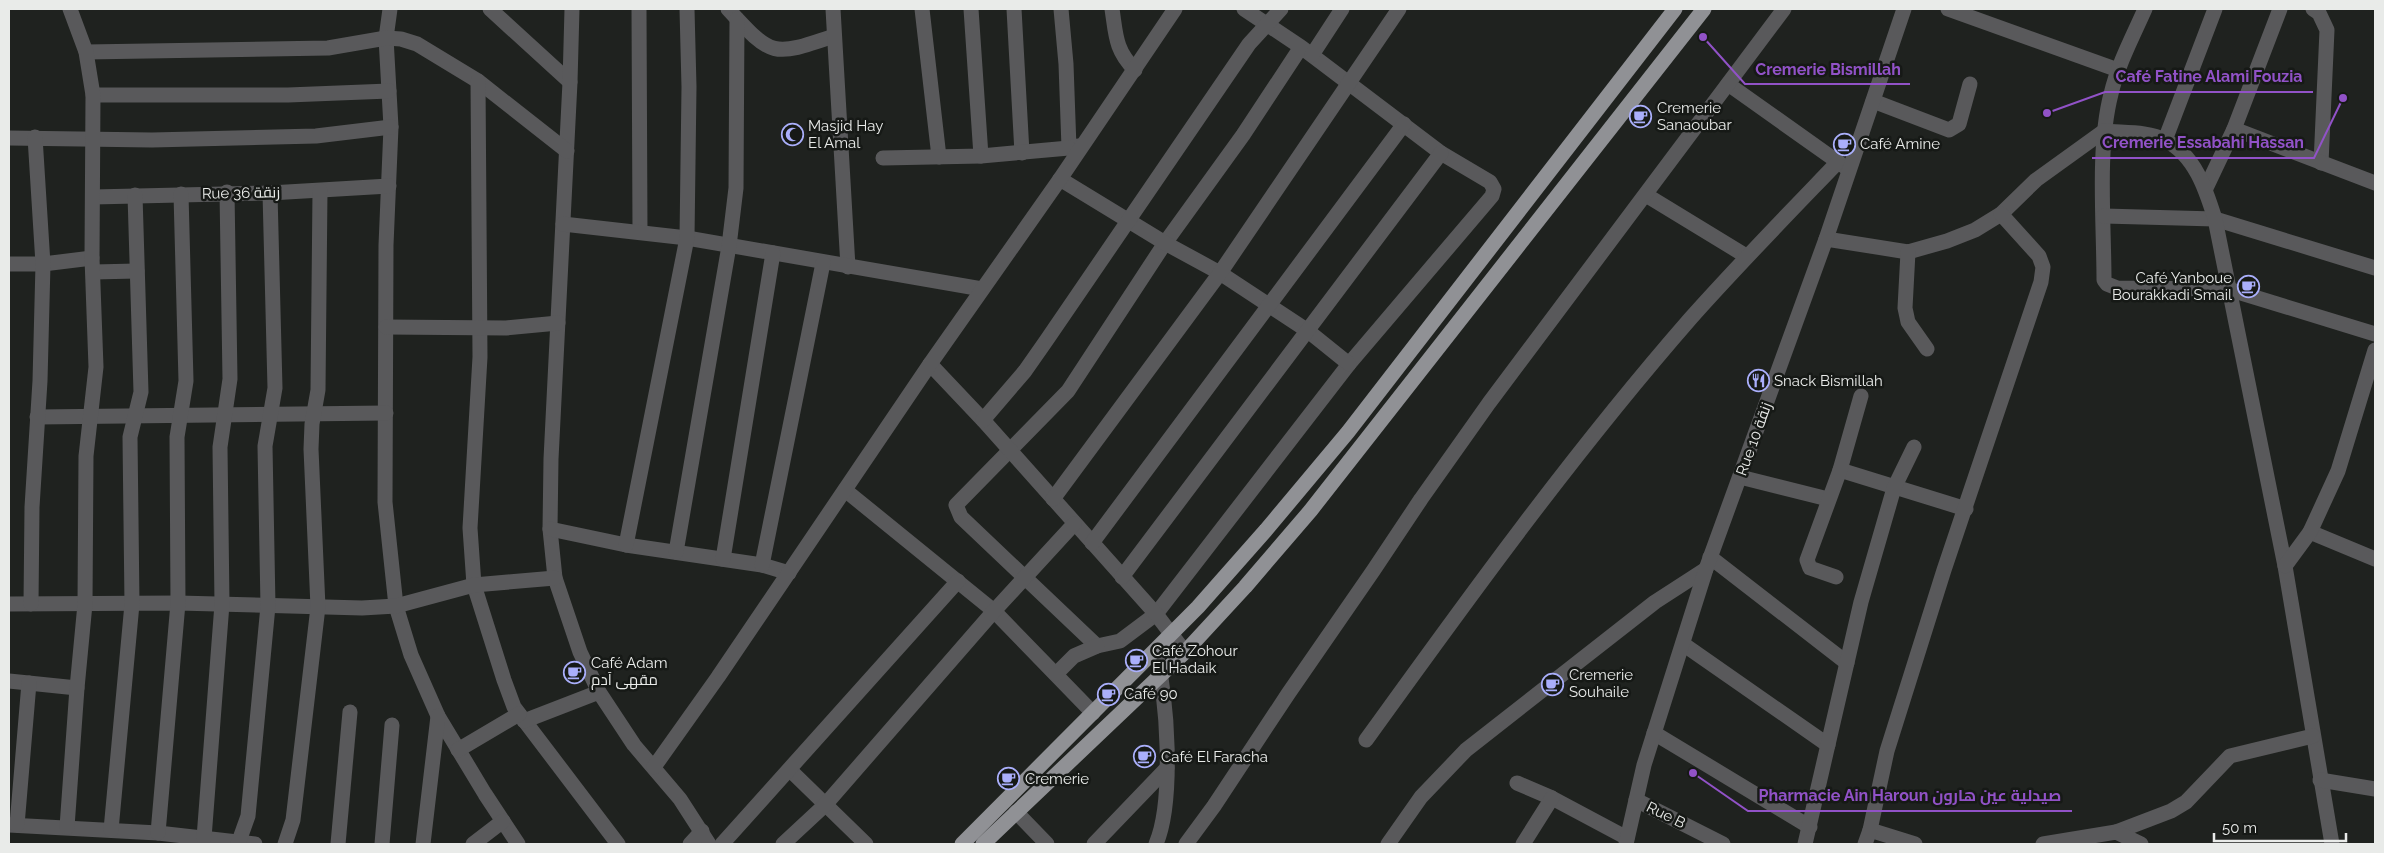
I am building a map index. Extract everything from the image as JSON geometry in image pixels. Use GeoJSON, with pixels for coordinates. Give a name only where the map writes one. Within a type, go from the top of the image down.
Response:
{"type":"FeatureCollection","features":[{"type":"Feature","properties":{"kind":"main road"},"geometry":{"type":"LineString","coordinates":[[962,844],[1172,634],[1266,530],[1348,432],[1675,9]]}},
{"type":"Feature","properties":{"kind":"main road"},"geometry":{"type":"LineString","coordinates":[[983,844],[1185,652],[1245,587],[1311,510],[1704,9]]}},
{"type":"Feature","properties":{"kind":"street"},"geometry":{"type":"LineString","coordinates":[[390,9],[386,38],[391,127],[386,245],[385,502],[396,606],[411,655],[438,716],[518,844]]}},
{"type":"Feature","properties":{"kind":"street"},"geometry":{"type":"LineString","coordinates":[[490,9],[570,82]]}},
{"type":"Feature","properties":{"kind":"street"},"geometry":{"type":"LineString","coordinates":[[640,9],[640,232]]}},
{"type":"Feature","properties":{"kind":"street"},"geometry":{"type":"LineString","coordinates":[[626,545],[687,238],[687,9]]}},
{"type":"Feature","properties":{"kind":"street"},"geometry":{"type":"LineString","coordinates":[[833,9],[848,267]]}},
{"type":"Feature","properties":{"kind":"street"},"geometry":{"type":"LineString","coordinates":[[922,9],[939,157]]}},
{"type":"Feature","properties":{"kind":"street"},"geometry":{"type":"LineString","coordinates":[[971,9],[981,156]]}},
{"type":"Feature","properties":{"kind":"street"},"geometry":{"type":"LineString","coordinates":[[1014,9],[1022,152]]}},
{"type":"Feature","properties":{"kind":"street"},"geometry":{"type":"LineString","coordinates":[[1061,9],[1076,146]]}},
{"type":"Feature","properties":{"kind":"street"},"geometry":{"type":"LineString","coordinates":[[1112,9],[1119,50],[1135,70]]}},
{"type":"Feature","properties":{"kind":"street"},"geometry":{"type":"LineString","coordinates":[[1162,9],[1164,25]]}},
{"type":"Feature","properties":{"kind":"street"},"geometry":{"type":"LineString","coordinates":[[654,767],[789,573],[930,364],[1060,179],[1076,146],[1135,70],[1175,9]]}},
{"type":"Feature","properties":{"kind":"street"},"geometry":{"type":"LineString","coordinates":[[1056,674],[1074,656],[1097,646],[1120,641],[1156,614],[1349,364],[1492,196],[1494,189],[1490,182],[1441,152],[1306,51],[1244,9]]}},
{"type":"Feature","properties":{"kind":"street"},"geometry":{"type":"LineString","coordinates":[[983,420],[1025,371],[1249,44],[1281,9]]}},
{"type":"Feature","properties":{"kind":"street"},"geometry":{"type":"LineString","coordinates":[[1097,646],[960,517],[956,508],[958,502],[1008,450],[1041,421],[1068,391],[1165,243],[1306,51],[1342,9]]}},
{"type":"Feature","properties":{"kind":"street"},"geometry":{"type":"LineString","coordinates":[[1053,499],[1220,273],[1350,84],[1399,9]]}},
{"type":"Feature","properties":{"kind":"street"},"geometry":{"type":"LineString","coordinates":[[1186,844],[1214,806],[1288,694],[1489,403],[1784,9]]}},
{"type":"Feature","properties":{"kind":"street","name":"Rue 10 زنقة"},"geometry":{"type":"LineString","coordinates":[[1626,841],[1654,733],[1708,563],[1826,239],[1844,167],[1873,101],[1904,9]]}},
{"type":"Feature","properties":{"kind":"street"},"geometry":{"type":"LineString","coordinates":[[1948,9],[2118,70]]}},
{"type":"Feature","properties":{"kind":"street"},"geometry":{"type":"LineString","coordinates":[[2145,9],[2118,70],[2111,93],[2104,131],[2104,280],[2107,284],[2116,288],[2228,289],[2375,334]]}},
{"type":"Feature","properties":{"kind":"street"},"geometry":{"type":"LineString","coordinates":[[2165,140],[2215,9]]}},
{"type":"Feature","properties":{"kind":"street"},"geometry":{"type":"LineString","coordinates":[[2206,188],[2234,129],[2280,9]]}},
{"type":"Feature","properties":{"kind":"street"},"geometry":{"type":"LineString","coordinates":[[2313,9],[2319,13],[2327,30],[2322,163]]}},
{"type":"Feature","properties":{"kind":"street"},"geometry":{"type":"LineString","coordinates":[[68,827],[77,688],[85,604],[85,490],[90,417],[96,367],[92,265],[93,95],[86,52],[72,10]]}},
{"type":"Feature","properties":{"kind":"street"},"geometry":{"type":"LineString","coordinates":[[568,12],[570,82],[551,459],[550,529],[556,578],[570,625],[599,692],[634,745],[654,767],[706,838],[690,844]]}},
{"type":"Feature","properties":{"kind":"street"},"geometry":{"type":"LineString","coordinates":[[732,14],[764,46],[774,49],[792,49],[834,36]]}},
{"type":"Feature","properties":{"kind":"street"},"geometry":{"type":"LineString","coordinates":[[676,552],[729,246],[738,159],[732,14]]}},
{"type":"Feature","properties":{"kind":"street"},"geometry":{"type":"LineString","coordinates":[[86,52],[328,48],[386,38],[417,44],[478,81],[567,151]]}},
{"type":"Feature","properties":{"kind":"street"},"geometry":{"type":"LineString","coordinates":[[478,81],[480,328],[470,528],[474,585],[504,680],[521,718],[618,844]]}},
{"type":"Feature","properties":{"kind":"street"},"geometry":{"type":"LineString","coordinates":[[1366,740],[1434,644],[1588,443],[1689,320],[1746,256],[1844,167],[1728,84]]}},
{"type":"Feature","properties":{"kind":"street"},"geometry":{"type":"LineString","coordinates":[[1873,101],[1949,130],[1959,124],[1970,84]]}},
{"type":"Feature","properties":{"kind":"street"},"geometry":{"type":"LineString","coordinates":[[93,95],[288,95],[389,91]]}},
{"type":"Feature","properties":{"kind":"street"},"geometry":{"type":"LineString","coordinates":[[1092,543],[1404,124]]}},
{"type":"Feature","properties":{"kind":"street"},"geometry":{"type":"LineString","coordinates":[[9,138],[35,137],[94,140],[316,136],[391,127]]}},
{"type":"Feature","properties":{"kind":"street"},"geometry":{"type":"LineString","coordinates":[[2234,129],[2375,183]]}},
{"type":"Feature","properties":{"kind":"street"},"geometry":{"type":"LineString","coordinates":[[1826,239],[1908,252],[1947,241],[1975,230],[2001,214],[2036,180],[2104,131],[2145,134],[2165,140],[2188,158],[2206,188],[2215,219],[2286,566],[2332,844]]}},
{"type":"Feature","properties":{"kind":"street"},"geometry":{"type":"LineString","coordinates":[[31,604],[32,507],[38,417],[43,264],[35,137]]}},
{"type":"Feature","properties":{"kind":"street"},"geometry":{"type":"LineString","coordinates":[[883,158],[981,156],[1076,146]]}},
{"type":"Feature","properties":{"kind":"street"},"geometry":{"type":"LineString","coordinates":[[1122,577],[1441,152]]}},
{"type":"Feature","properties":{"kind":"street"},"geometry":{"type":"LineString","coordinates":[[1060,179],[1165,243],[1220,273],[1308,331],[1349,364]]}},
{"type":"Feature","properties":{"kind":"street","name":"Rue 36 زنقة"},"geometry":{"type":"LineString","coordinates":[[93,197],[270,192],[389,186]]}},
{"type":"Feature","properties":{"kind":"street"},"geometry":{"type":"LineString","coordinates":[[285,844],[292,820],[318,607],[311,448],[318,390],[320,190]]}},
{"type":"Feature","properties":{"kind":"street"},"geometry":{"type":"LineString","coordinates":[[204,838],[222,604],[220,447],[230,379],[227,192]]}},
{"type":"Feature","properties":{"kind":"street"},"geometry":{"type":"LineString","coordinates":[[239,844],[248,816],[268,606],[265,446],[275,388],[270,192]]}},
{"type":"Feature","properties":{"kind":"street"},"geometry":{"type":"LineString","coordinates":[[158,832],[178,603],[176,437],[186,381],[181,194]]}},
{"type":"Feature","properties":{"kind":"street"},"geometry":{"type":"LineString","coordinates":[[111,830],[132,604],[130,437],[141,387],[135,195]]}},
{"type":"Feature","properties":{"kind":"street"},"geometry":{"type":"LineString","coordinates":[[1646,195],[1746,256]]}},
{"type":"Feature","properties":{"kind":"street"},"geometry":{"type":"LineString","coordinates":[[1915,844],[1868,837],[1887,751],[1944,570],[2041,282],[2043,267],[2039,256],[2001,214]]}},
{"type":"Feature","properties":{"kind":"street"},"geometry":{"type":"LineString","coordinates":[[2104,216],[2215,219],[2375,268]]}},
{"type":"Feature","properties":{"kind":"street"},"geometry":{"type":"LineString","coordinates":[[563,224],[687,238],[982,289]]}},
{"type":"Feature","properties":{"kind":"street"},"geometry":{"type":"LineString","coordinates":[[1908,252],[1905,308],[1908,322],[1927,349]]}},
{"type":"Feature","properties":{"kind":"street"},"geometry":{"type":"LineString","coordinates":[[723,558],[772,253]]}},
{"type":"Feature","properties":{"kind":"street"},"geometry":{"type":"LineString","coordinates":[[762,565],[823,263]]}},
{"type":"Feature","properties":{"kind":"street"},"geometry":{"type":"LineString","coordinates":[[9,264],[92,265],[137,271]]}},
{"type":"Feature","properties":{"kind":"street"},"geometry":{"type":"LineString","coordinates":[[386,326],[480,328],[558,323]]}},
{"type":"Feature","properties":{"kind":"street"},"geometry":{"type":"LineString","coordinates":[[2286,566],[2310,532],[2338,471],[2375,350]]}},
{"type":"Feature","properties":{"kind":"street"},"geometry":{"type":"LineString","coordinates":[[930,364],[983,420],[1156,614],[1185,652]]}},
{"type":"Feature","properties":{"kind":"street"},"geometry":{"type":"LineString","coordinates":[[1836,577],[1810,568],[1807,560],[1840,470],[1861,396]]}},
{"type":"Feature","properties":{"kind":"street"},"geometry":{"type":"LineString","coordinates":[[38,417],[386,413]]}},
{"type":"Feature","properties":{"kind":"street"},"geometry":{"type":"LineString","coordinates":[[1805,844],[1861,602],[1894,488],[1914,447]]}},
{"type":"Feature","properties":{"kind":"street"},"geometry":{"type":"LineString","coordinates":[[1840,470],[1966,509]]}},
{"type":"Feature","properties":{"kind":"street"},"geometry":{"type":"LineString","coordinates":[[1740,477],[1828,500]]}},
{"type":"Feature","properties":{"kind":"street"},"geometry":{"type":"LineString","coordinates":[[845,490],[994,611],[1093,713]]}},
{"type":"Feature","properties":{"kind":"street"},"geometry":{"type":"LineString","coordinates":[[783,844],[825,805],[994,611],[1074,524]]}},
{"type":"Feature","properties":{"kind":"street"},"geometry":{"type":"LineString","coordinates":[[550,529],[626,545],[762,565],[789,573]]}},
{"type":"Feature","properties":{"kind":"street"},"geometry":{"type":"LineString","coordinates":[[2310,532],[2375,559]]}},
{"type":"Feature","properties":{"kind":"street"},"geometry":{"type":"LineString","coordinates":[[1388,844],[1440,775],[1466,750],[1655,602],[1708,563],[1846,663]]}},
{"type":"Feature","properties":{"kind":"street"},"geometry":{"type":"LineString","coordinates":[[9,604],[178,603],[318,607],[396,606],[474,585],[556,578]]}},
{"type":"Feature","properties":{"kind":"street"},"geometry":{"type":"LineString","coordinates":[[722,844],[958,581]]}},
{"type":"Feature","properties":{"kind":"street"},"geometry":{"type":"LineString","coordinates":[[1683,644],[1828,745]]}},
{"type":"Feature","properties":{"kind":"street"},"geometry":{"type":"LineString","coordinates":[[1155,650],[1162,673],[1166,768],[1163,814],[1156,844]]}},
{"type":"Feature","properties":{"kind":"street"},"geometry":{"type":"LineString","coordinates":[[9,681],[77,688]]}},
{"type":"Feature","properties":{"kind":"street"},"geometry":{"type":"LineString","coordinates":[[29,683],[13,825],[158,832],[181,840],[204,838],[239,844],[255,844]]}},
{"type":"Feature","properties":{"kind":"street"},"geometry":{"type":"LineString","coordinates":[[458,750],[521,718],[599,692]]}},
{"type":"Feature","properties":{"kind":"street"},"geometry":{"type":"LineString","coordinates":[[338,844],[350,712]]}},
{"type":"Feature","properties":{"kind":"street"},"geometry":{"type":"LineString","coordinates":[[423,844],[438,716]]}},
{"type":"Feature","properties":{"kind":"street"},"geometry":{"type":"LineString","coordinates":[[382,844],[392,725]]}},
{"type":"Feature","properties":{"kind":"street"},"geometry":{"type":"LineString","coordinates":[[1654,733],[1810,827]]}},
{"type":"Feature","properties":{"kind":"street"},"geometry":{"type":"LineString","coordinates":[[2042,844],[2116,832],[2170,811],[2186,802],[2230,756],[2313,736]]}},
{"type":"Feature","properties":{"kind":"street"},"geometry":{"type":"LineString","coordinates":[[1094,844],[1166,768]]}},
{"type":"Feature","properties":{"kind":"street"},"geometry":{"type":"LineString","coordinates":[[790,770],[865,844]]}},
{"type":"Feature","properties":{"kind":"street"},"geometry":{"type":"LineString","coordinates":[[2320,780],[2375,789]]}},
{"type":"Feature","properties":{"kind":"street"},"geometry":{"type":"LineString","coordinates":[[1517,783],[1552,798],[1626,841]]}},
{"type":"Feature","properties":{"kind":"street"},"geometry":{"type":"LineString","coordinates":[[1523,844],[1552,798]]}},
{"type":"Feature","properties":{"kind":"street","name":"Rue B"},"geometry":{"type":"LineString","coordinates":[[1636,800],[1724,844]]}},
{"type":"Feature","properties":{"kind":"street"},"geometry":{"type":"LineString","coordinates":[[1016,812],[1047,844]]}},
{"type":"Feature","properties":{"kind":"street"},"geometry":{"type":"LineString","coordinates":[[473,844],[503,821]]}},
{"type":"Feature","properties":{"kind":"street"},"geometry":{"type":"LineString","coordinates":[[1399,827],[1404,844]]}},
{"type":"Feature","properties":{"kind":"street"},"geometry":{"type":"LineString","coordinates":[[2116,832],[2141,844]]}},
{"type":"Feature","properties":{"kind":"place","name":"Cremerie Bismillah"},"geometry":{"type":"Point","coordinates":[1703,37]}},
{"type":"Feature","properties":{"kind":"place","name":"Cremerie Essabahi Hassan"},"geometry":{"type":"Point","coordinates":[2343,98]}},
{"type":"Feature","properties":{"kind":"place","name":"Café Fatine Alami Fouzia"},"geometry":{"type":"Point","coordinates":[2047,113]}},
{"type":"Feature","properties":{"kind":"place","name":"Cremerie Sanaoubar"},"geometry":{"type":"Point","coordinates":[1641,117]}},
{"type":"Feature","properties":{"kind":"place","name":"Masjid Hay El Amal"},"geometry":{"type":"Point","coordinates":[792,135]}},
{"type":"Feature","properties":{"kind":"place","name":"Café Amine"},"geometry":{"type":"Point","coordinates":[1844,144]}},
{"type":"Feature","properties":{"kind":"place","name":"Café Yanboue Bourakkadi Smail"},"geometry":{"type":"Point","coordinates":[2248,287]}},
{"type":"Feature","properties":{"kind":"place","name":"Snack Bismillah"},"geometry":{"type":"Point","coordinates":[1758,381]}},
{"type":"Feature","properties":{"kind":"place","name":"Café Zohour El Hadaik"},"geometry":{"type":"Point","coordinates":[1136,660]}},
{"type":"Feature","properties":{"kind":"place","name":"Café Adam مقهى آدم"},"geometry":{"type":"Point","coordinates":[575,672]}},
{"type":"Feature","properties":{"kind":"place","name":"Cremerie Souhaile"},"geometry":{"type":"Point","coordinates":[1553,684]}},
{"type":"Feature","properties":{"kind":"place","name":"Café 90"},"geometry":{"type":"Point","coordinates":[1108,694]}},
{"type":"Feature","properties":{"kind":"place","name":"Café El Faracha"},"geometry":{"type":"Point","coordinates":[1145,757]}},
{"type":"Feature","properties":{"kind":"place","name":"Pharmacie Ain Haroun صيدلية عين هارون"},"geometry":{"type":"Point","coordinates":[1693,773]}},
{"type":"Feature","properties":{"kind":"place","name":"Cremerie"},"geometry":{"type":"Point","coordinates":[1009,779]}}]}
